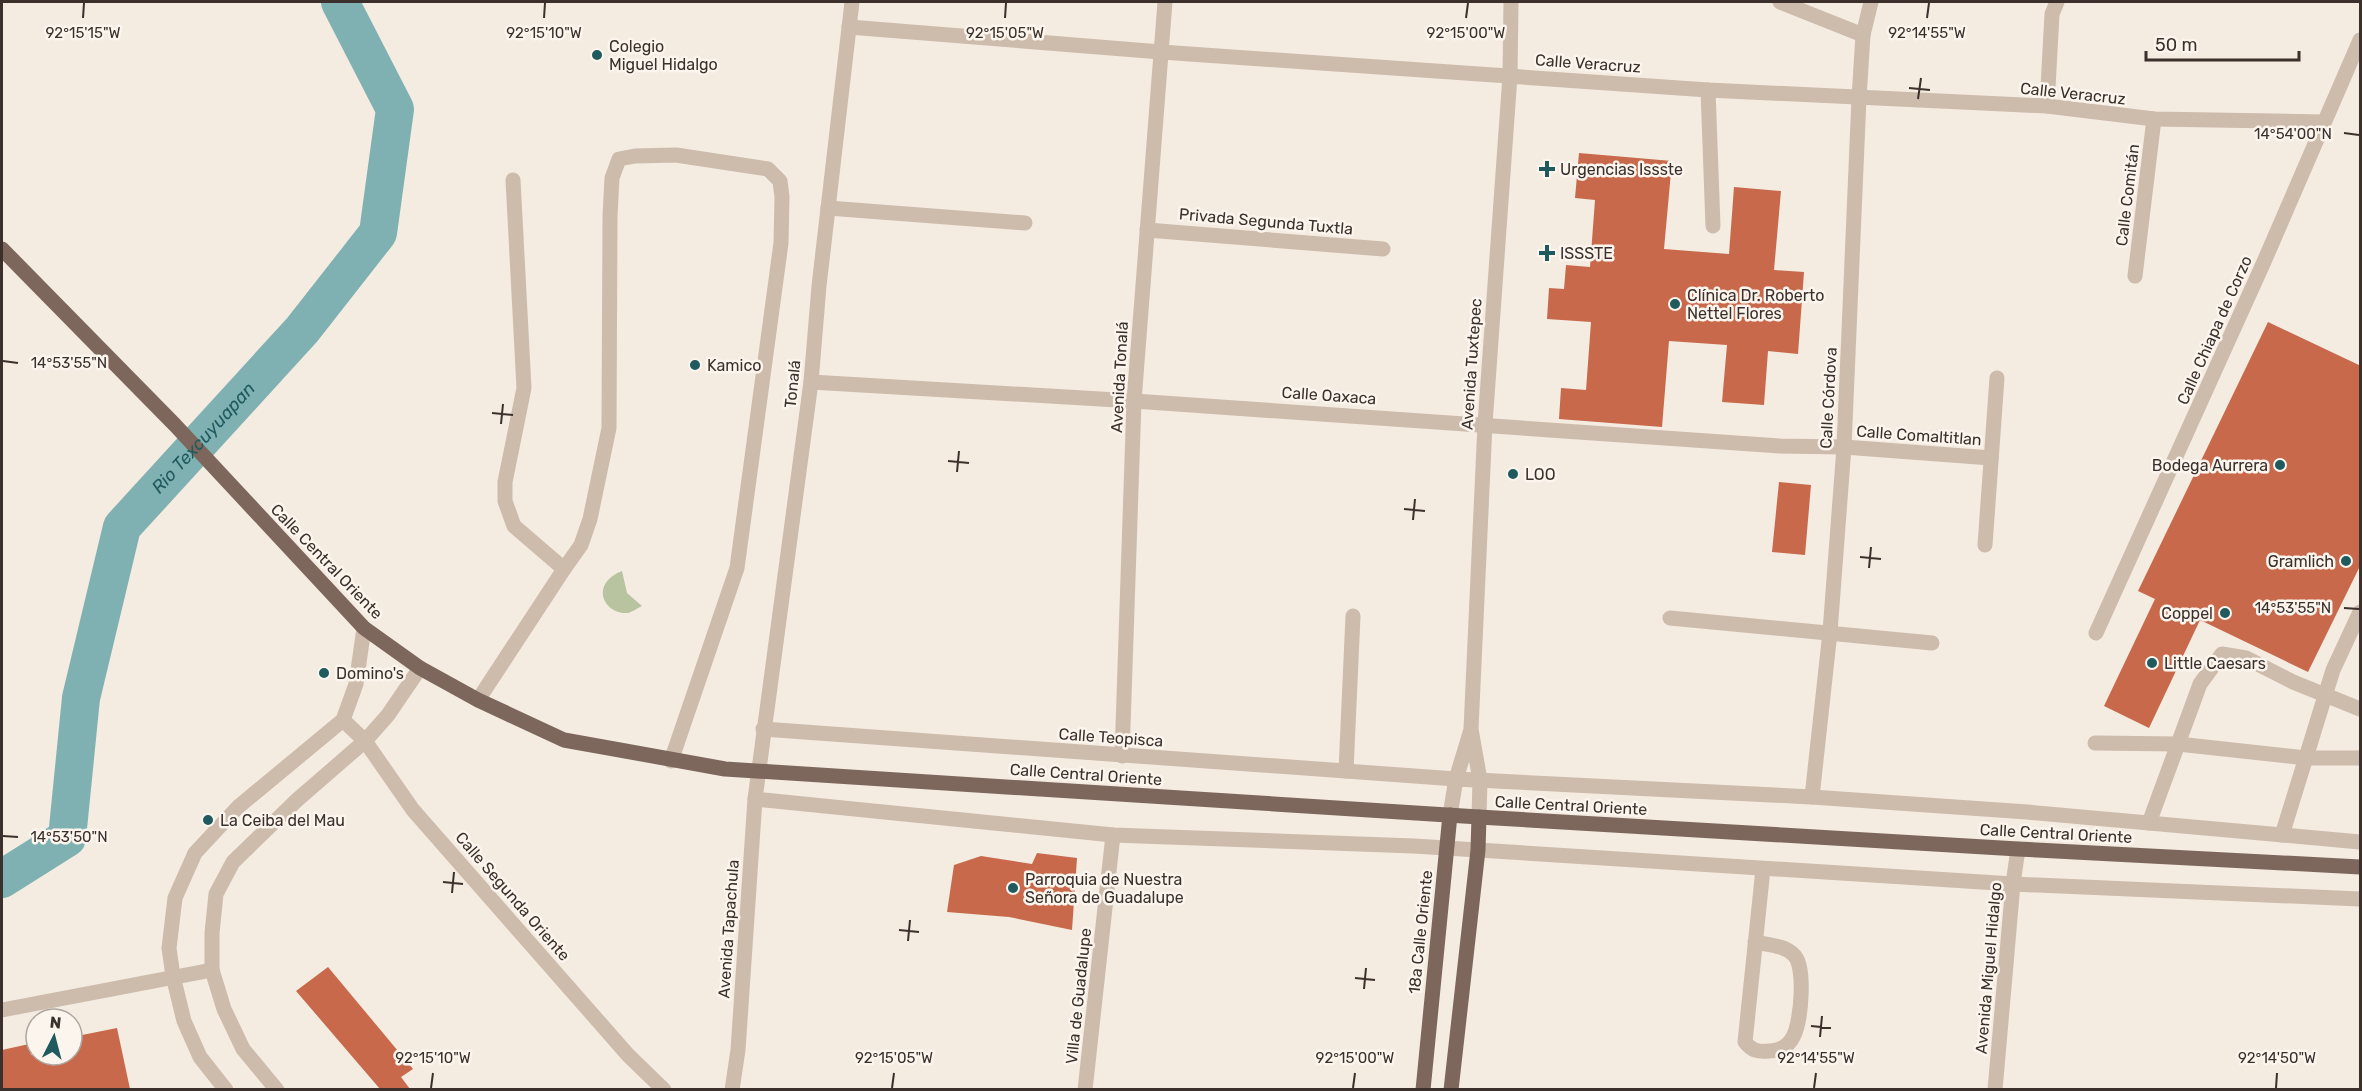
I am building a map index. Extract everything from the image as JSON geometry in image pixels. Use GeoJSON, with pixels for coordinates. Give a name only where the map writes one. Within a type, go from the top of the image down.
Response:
{"type":"FeatureCollection","features":[{"type":"Feature","properties":{"kind":"main road","name":"Calle Central Oriente"},"geometry":{"type":"LineString","coordinates":[[2,249],[176,425],[364,628],[420,668],[478,700],[564,740],[725,769],[1479,817],[2361,867]]}},
{"type":"Feature","properties":{"kind":"main road","name":"18a Calle Oriente"},"geometry":{"type":"LineString","coordinates":[[1423,1089],[1450,815]]}},
{"type":"Feature","properties":{"kind":"main road"},"geometry":{"type":"LineString","coordinates":[[1451,1089],[1478,850],[1479,817]]}},
{"type":"Feature","properties":{"kind":"street","name":"Tonalá"},"geometry":{"type":"LineString","coordinates":[[759,770],[811,382],[819,286],[852,2]]}},
{"type":"Feature","properties":{"kind":"street","name":"Avenida Tonalá"},"geometry":{"type":"LineString","coordinates":[[1122,756],[1134,400],[1165,2]]}},
{"type":"Feature","properties":{"kind":"street","name":"Avenida Tuxtepec"},"geometry":{"type":"LineString","coordinates":[[1480,780],[1471,729],[1485,424],[1510,76],[1511,2]]}},
{"type":"Feature","properties":{"kind":"street"},"geometry":{"type":"LineString","coordinates":[[1780,2],[1863,35]]}},
{"type":"Feature","properties":{"kind":"street","name":"Calle Córdova"},"geometry":{"type":"LineString","coordinates":[[1812,797],[1830,632],[1844,447],[1859,99],[1863,35],[1871,2]]}},
{"type":"Feature","properties":{"kind":"street"},"geometry":{"type":"LineString","coordinates":[[2047,106],[2052,14],[2057,2]]}},
{"type":"Feature","properties":{"kind":"street","name":"Calle Veracruz"},"geometry":{"type":"LineString","coordinates":[[849,27],[1161,52],[1708,90],[1859,99],[2047,106],[2154,119],[2324,123]]}},
{"type":"Feature","properties":{"kind":"street","name":"Calle Chiapa de Corzo"},"geometry":{"type":"LineString","coordinates":[[2096,633],[2258,275],[2361,40]]}},
{"type":"Feature","properties":{"kind":"street"},"geometry":{"type":"LineString","coordinates":[[1708,90],[1713,226]]}},
{"type":"Feature","properties":{"kind":"street","name":"Calle Comitán"},"geometry":{"type":"LineString","coordinates":[[2135,276],[2154,119]]}},
{"type":"Feature","properties":{"kind":"street"},"geometry":{"type":"LineString","coordinates":[[478,700],[581,545],[590,519],[609,428],[610,227],[614,168],[619,159],[635,156],[676,155],[768,169],[780,181],[781,243],[737,568],[671,761]]}},
{"type":"Feature","properties":{"kind":"street"},"geometry":{"type":"LineString","coordinates":[[513,180],[524,388],[505,482],[505,501],[514,526],[564,569]]}},
{"type":"Feature","properties":{"kind":"street"},"geometry":{"type":"LineString","coordinates":[[828,208],[1025,223]]}},
{"type":"Feature","properties":{"kind":"street","name":"Privada Segunda Tuxtla"},"geometry":{"type":"LineString","coordinates":[[1147,230],[1383,249]]}},
{"type":"Feature","properties":{"kind":"street"},"geometry":{"type":"LineString","coordinates":[[1985,545],[1997,378]]}},
{"type":"Feature","properties":{"kind":"street","name":"Calle Oaxaca"},"geometry":{"type":"LineString","coordinates":[[811,382],[1134,400],[1780,446],[1844,447]]}},
{"type":"Feature","properties":{"kind":"street","name":"Calle Comaltitlan"},"geometry":{"type":"LineString","coordinates":[[1844,447],[1991,458]]}},
{"type":"Feature","properties":{"kind":"street"},"geometry":{"type":"LineString","coordinates":[[2282,835],[2334,670],[2361,612]]}},
{"type":"Feature","properties":{"kind":"street"},"geometry":{"type":"LineString","coordinates":[[1346,771],[1353,616]]}},
{"type":"Feature","properties":{"kind":"street"},"geometry":{"type":"LineString","coordinates":[[1670,618],[1932,643]]}},
{"type":"Feature","properties":{"kind":"street"},"geometry":{"type":"LineString","coordinates":[[226,1089],[200,1057],[184,1021],[169,948],[175,898],[195,853],[238,807],[343,720],[356,684],[364,628]]}},
{"type":"Feature","properties":{"kind":"street"},"geometry":{"type":"LineString","coordinates":[[2149,823],[2200,684],[2222,654],[2246,658],[2293,682],[2361,709]]}},
{"type":"Feature","properties":{"kind":"street"},"geometry":{"type":"LineString","coordinates":[[277,1089],[243,1048],[224,1009],[212,969],[212,933],[216,894],[233,862],[297,800],[365,741],[388,715],[420,668]]}},
{"type":"Feature","properties":{"kind":"street","name":"Calle Segunda Oriente"},"geometry":{"type":"LineString","coordinates":[[343,720],[365,741],[413,810],[628,1055],[664,1089]]}},
{"type":"Feature","properties":{"kind":"street","name":"Calle Teopisca"},"geometry":{"type":"LineString","coordinates":[[763,729],[1456,779],[1812,797],[2361,842]]}},
{"type":"Feature","properties":{"kind":"street","name":"Avenida Tuxtepec"},"geometry":{"type":"LineString","coordinates":[[1456,779],[1471,729]]}},
{"type":"Feature","properties":{"kind":"street"},"geometry":{"type":"LineString","coordinates":[[2096,743],[2178,744],[2306,758],[2361,758]]}},
{"type":"Feature","properties":{"kind":"street","name":"Avenida Tapachula"},"geometry":{"type":"LineString","coordinates":[[732,1089],[738,1050],[755,799],[759,770]]}},
{"type":"Feature","properties":{"kind":"street","name":"18a Calle Oriente"},"geometry":{"type":"LineString","coordinates":[[1450,815],[1456,779]]}},
{"type":"Feature","properties":{"kind":"street"},"geometry":{"type":"LineString","coordinates":[[1479,817],[1480,780]]}},
{"type":"Feature","properties":{"kind":"street"},"geometry":{"type":"LineString","coordinates":[[755,799],[1113,835],[1447,848],[2013,884],[2361,900]]}},
{"type":"Feature","properties":{"kind":"street","name":"Villa de Guadalupe"},"geometry":{"type":"LineString","coordinates":[[1085,1089],[1113,835]]}},
{"type":"Feature","properties":{"kind":"street","name":"Avenida Miguel Hidalgo"},"geometry":{"type":"LineString","coordinates":[[1995,1089],[2018,849]]}},
{"type":"Feature","properties":{"kind":"street"},"geometry":{"type":"LineString","coordinates":[[1755,942],[1784,948],[1795,956],[1802,969],[1799,1022],[1794,1037],[1778,1051],[1758,1052],[1749,1048],[1745,1042],[1755,942],[1763,869]]}},
{"type":"Feature","properties":{"kind":"street"},"geometry":{"type":"LineString","coordinates":[[2,1010],[212,969]]}},
{"type":"Feature","properties":{"kind":"green space"},"geometry":{"type":"Polygon","coordinates":[[[622,571],[627,593],[642,606],[628,613],[612,609],[604,598],[603,591],[606,583],[622,571]]]}},
{"type":"Feature","properties":{"kind":"building","name":"Clínica Dr. Roberto Nettel Flores"},"geometry":{"type":"Polygon","coordinates":[[[1579,153],[1672,161],[1664,249],[1729,254],[1734,187],[1781,191],[1774,270],[1804,272],[1798,354],[1768,351],[1764,405],[1722,402],[1727,345],[1669,341],[1662,427],[1559,419],[1561,388],[1586,390],[1591,322],[1547,319],[1549,288],[1564,289],[1566,265],[1590,267],[1595,200],[1575,198],[1579,153]]]}},
{"type":"Feature","properties":{"kind":"building","name":"Bodega Aurrera"},"geometry":{"type":"Polygon","coordinates":[[[2268,322],[2361,366],[2361,564],[2308,672],[2200,620],[2149,728],[2104,706],[2155,599],[2138,591],[2268,322]]]}},
{"type":"Feature","properties":{"kind":"building"},"geometry":{"type":"Polygon","coordinates":[[[1779,482],[1811,485],[1805,555],[1772,552],[1779,482]]]}},
{"type":"Feature","properties":{"kind":"building","name":"Parroquia de Nuestra Señora de Guadalupe"},"geometry":{"type":"Polygon","coordinates":[[[1037,853],[1077,858],[1072,930],[1009,917],[947,912],[954,865],[981,856],[1032,864],[1037,853]]]}},
{"type":"Feature","properties":{"kind":"building"},"geometry":{"type":"Polygon","coordinates":[[[328,967],[413,1069],[401,1077],[410,1089],[380,1089],[296,991],[328,967]]]}},
{"type":"Feature","properties":{"kind":"building"},"geometry":{"type":"Polygon","coordinates":[[[117,1028],[130,1089],[2,1089],[2,1050],[24,1045],[24,1067],[84,1067],[84,1035],[117,1028]]]}},
{"type":"Feature","properties":{"kind":"waterway","name":"Rio Texcuyuapan"},"geometry":{"type":"LineString","coordinates":[[2,879],[67,838],[81,698],[122,527],[302,330],[378,233],[395,109],[340,2]]}},
{"type":"Feature","properties":{"kind":"place","name":"Colegio Miguel Hidalgo"},"geometry":{"type":"Point","coordinates":[597,55]}},
{"type":"Feature","properties":{"kind":"place","name":"Urgencias Issste"},"geometry":{"type":"Point","coordinates":[1547,169]}},
{"type":"Feature","properties":{"kind":"place","name":"ISSSTE"},"geometry":{"type":"Point","coordinates":[1547,253]}},
{"type":"Feature","properties":{"kind":"place","name":"Clínica Dr. Roberto Nettel Flores"},"geometry":{"type":"Point","coordinates":[1675,304]}},
{"type":"Feature","properties":{"kind":"place","name":"Kamico"},"geometry":{"type":"Point","coordinates":[695,365]}},
{"type":"Feature","properties":{"kind":"place","name":"Bodega Aurrera"},"geometry":{"type":"Point","coordinates":[2280,465]}},
{"type":"Feature","properties":{"kind":"place","name":"LOO"},"geometry":{"type":"Point","coordinates":[1513,474]}},
{"type":"Feature","properties":{"kind":"place","name":"Gramlich"},"geometry":{"type":"Point","coordinates":[2346,561]}},
{"type":"Feature","properties":{"kind":"place","name":"Coppel"},"geometry":{"type":"Point","coordinates":[2225,613]}},
{"type":"Feature","properties":{"kind":"place","name":"Little Caesars"},"geometry":{"type":"Point","coordinates":[2152,663]}},
{"type":"Feature","properties":{"kind":"place","name":"Domino's"},"geometry":{"type":"Point","coordinates":[324,673]}},
{"type":"Feature","properties":{"kind":"place","name":"La Ceiba del Mau"},"geometry":{"type":"Point","coordinates":[208,820]}},
{"type":"Feature","properties":{"kind":"place","name":"Parroquia de Nuestra Señora de Guadalupe"},"geometry":{"type":"Point","coordinates":[1013,888]}}]}
